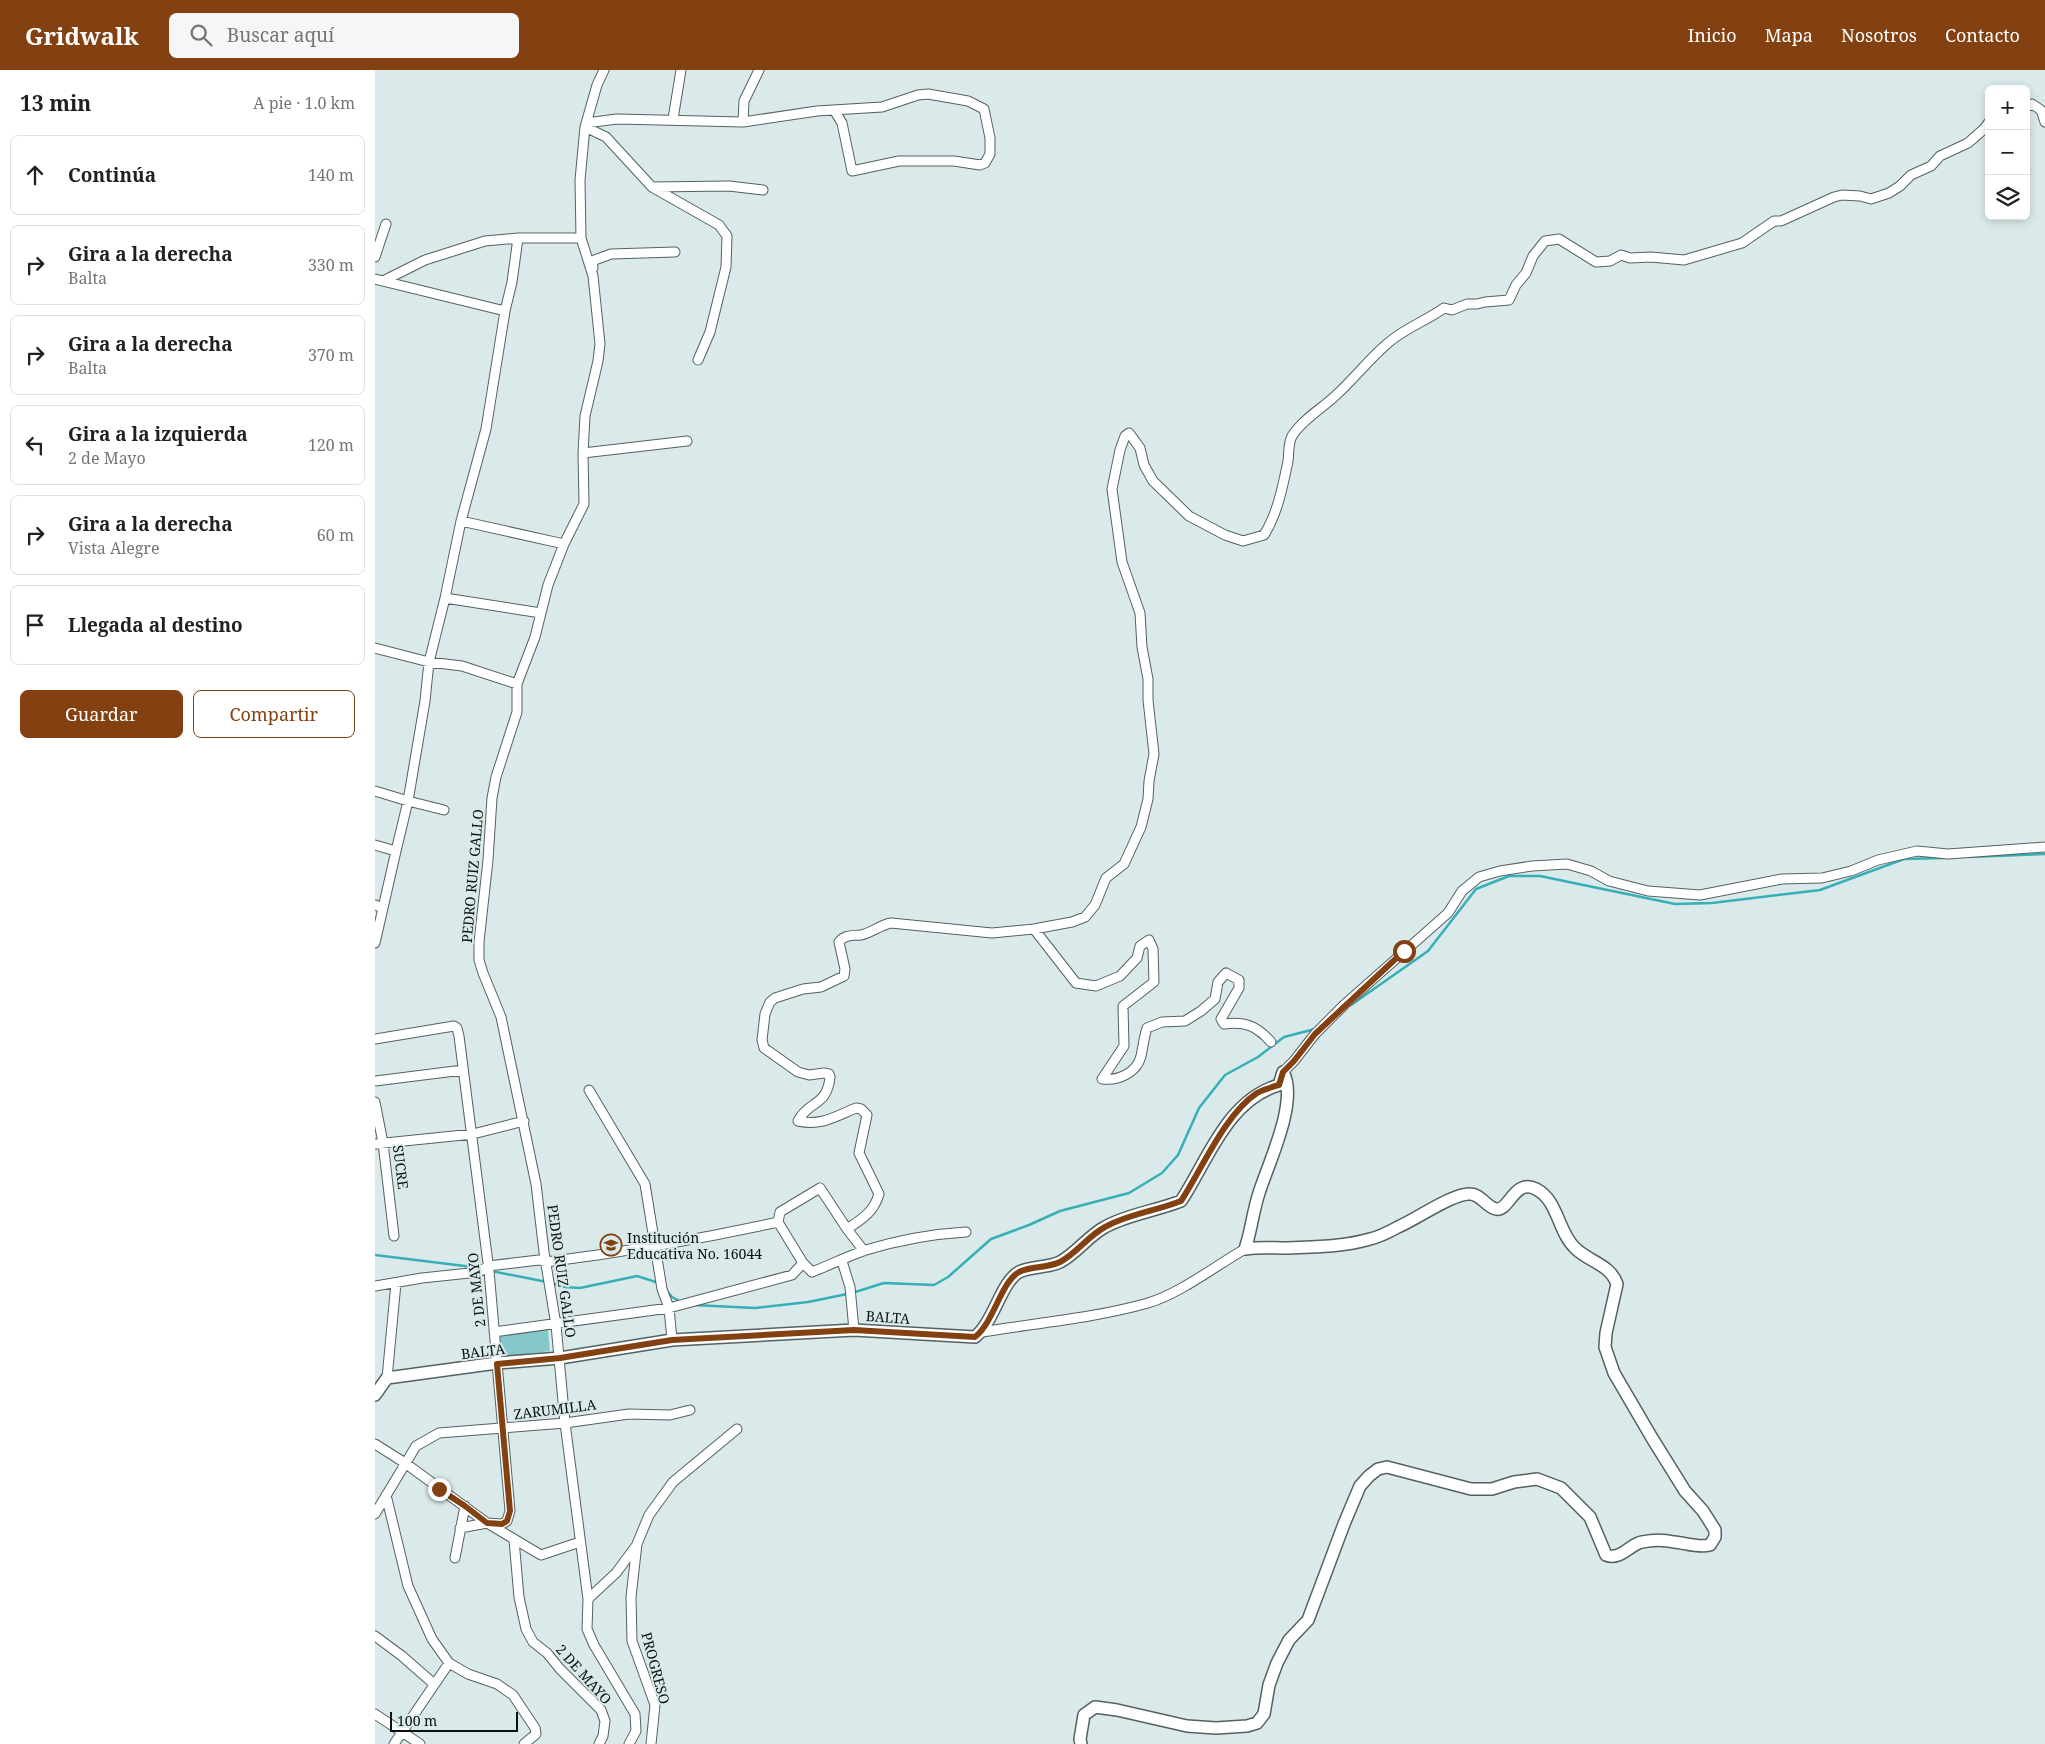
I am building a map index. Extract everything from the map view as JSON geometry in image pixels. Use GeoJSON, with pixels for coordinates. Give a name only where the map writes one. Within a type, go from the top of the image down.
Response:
{"type":"FeatureCollection","features":[{"type":"Feature","properties":{"kind":"street","name":"PEDRO RUIZ GALLO"},"geometry":{"type":"LineString","coordinates":[[604,70],[597,85],[585,125],[580,180],[581,238],[593,276],[600,344],[598,361],[585,416],[583,453],[584,504],[564,544],[548,585],[535,637],[517,684],[517,712],[501,759],[492,798],[479,960],[501,1016],[536,1184],[556,1324],[565,1423],[588,1599],[587,1629],[635,1714],[636,1731],[629,1744]]}},
{"type":"Feature","properties":{"kind":"street"},"geometry":{"type":"LineString","coordinates":[[673,119],[681,70]]}},
{"type":"Feature","properties":{"kind":"street"},"geometry":{"type":"LineString","coordinates":[[743,122],[744,101],[759,70]]}},
{"type":"Feature","properties":{"kind":"street"},"geometry":{"type":"LineString","coordinates":[[585,125],[617,119],[743,122],[834,110],[882,107],[918,95],[928,94],[980,106],[985,111],[991,138],[990,154],[987,161],[980,165],[954,161],[899,161],[852,171],[842,123],[834,110]]}},
{"type":"Feature","properties":{"kind":"street"},"geometry":{"type":"LineString","coordinates":[[2030,105],[2032,104],[2041,110],[2045,122]]}},
{"type":"Feature","properties":{"kind":"street"},"geometry":{"type":"LineString","coordinates":[[585,125],[606,137],[652,187],[719,225],[727,236],[726,267],[709,332],[698,360]]}},
{"type":"Feature","properties":{"kind":"street"},"geometry":{"type":"LineString","coordinates":[[847,1229],[867,1216],[874,1208],[879,1194],[859,1152],[867,1115],[861,1109],[856,1108],[819,1123],[812,1124],[798,1121],[803,1112],[818,1104],[824,1097],[831,1077],[824,1073],[809,1075],[798,1072],[764,1048],[762,1040],[765,1014],[770,1002],[780,996],[803,989],[821,987],[844,976],[845,969],[839,946],[841,938],[863,934],[891,922],[992,933],[1034,929],[1085,917],[1095,905],[1106,878],[1124,864],[1141,826],[1148,799],[1149,780],[1154,754],[1148,700],[1148,679],[1142,648],[1140,612],[1122,562],[1112,489],[1116,462],[1125,436],[1129,433],[1140,448],[1144,466],[1153,481],[1189,516],[1225,535],[1243,541],[1264,535],[1274,519],[1288,464],[1289,447],[1292,437],[1310,416],[1333,398],[1388,343],[1444,308],[1453,310],[1467,304],[1509,300],[1516,285],[1526,273],[1533,256],[1545,241],[1559,239],[1597,262],[1610,261],[1621,255],[1630,258],[1684,260],[1700,256],[1742,243],[1774,221],[1781,220],[1829,199],[1842,195],[1871,199],[1889,193],[1900,186],[1911,175],[1931,166],[1940,156],[1968,143],[1985,128]]}},
{"type":"Feature","properties":{"kind":"street"},"geometry":{"type":"LineString","coordinates":[[652,187],[729,186],[763,190]]}},
{"type":"Feature","properties":{"kind":"street"},"geometry":{"type":"LineString","coordinates":[[375,257],[386,224]]}},
{"type":"Feature","properties":{"kind":"street"},"geometry":{"type":"LineString","coordinates":[[375,943],[379,906],[396,851],[408,801],[425,701],[429,662],[461,521],[486,429],[518,238]]}},
{"type":"Feature","properties":{"kind":"street"},"geometry":{"type":"LineString","coordinates":[[379,280],[425,260],[485,241],[518,238],[581,238]]}},
{"type":"Feature","properties":{"kind":"street"},"geometry":{"type":"LineString","coordinates":[[593,276],[592,261],[611,254],[675,252]]}},
{"type":"Feature","properties":{"kind":"street"},"geometry":{"type":"LineString","coordinates":[[379,280],[505,312]]}},
{"type":"Feature","properties":{"kind":"street"},"geometry":{"type":"LineString","coordinates":[[583,453],[687,442]]}},
{"type":"Feature","properties":{"kind":"street"},"geometry":{"type":"LineString","coordinates":[[461,521],[564,544]]}},
{"type":"Feature","properties":{"kind":"street"},"geometry":{"type":"LineString","coordinates":[[445,598],[541,613]]}},
{"type":"Feature","properties":{"kind":"street"},"geometry":{"type":"LineString","coordinates":[[375,648],[429,662],[462,666],[517,684]]}},
{"type":"Feature","properties":{"kind":"street"},"geometry":{"type":"LineString","coordinates":[[375,791],[444,810]]}},
{"type":"Feature","properties":{"kind":"street"},"geometry":{"type":"LineString","coordinates":[[375,845],[396,851]]}},
{"type":"Feature","properties":{"kind":"street"},"geometry":{"type":"LineString","coordinates":[[982,1332],[1003,1292],[1019,1272],[1059,1263],[1106,1226],[1181,1201],[1202,1162],[1246,1103],[1258,1093],[1279,1085],[1283,1072],[1315,1034],[1345,1004],[1447,913],[1463,891],[1479,877],[1500,871],[1531,866],[1567,864],[1591,871],[1609,881],[1648,891],[1700,895],[1782,879],[1822,878],[1851,871],[1878,860],[1917,851],[1948,854],[2045,847]]}},
{"type":"Feature","properties":{"kind":"street"},"geometry":{"type":"LineString","coordinates":[[1034,929],[1076,983],[1096,986],[1120,976],[1137,958],[1140,946],[1149,940],[1153,949],[1154,982],[1123,1006],[1124,1046],[1102,1079],[1112,1080],[1131,1072],[1141,1058],[1147,1028],[1162,1022],[1185,1021],[1201,1011],[1215,999],[1218,982],[1226,972],[1239,980],[1239,988],[1221,1019],[1224,1024],[1247,1023],[1261,1032],[1271,1042]]}},
{"type":"Feature","properties":{"kind":"street","name":"2 DE MAYO"},"geometry":{"type":"LineString","coordinates":[[375,1039],[454,1026],[457,1028],[459,1036],[473,1134],[494,1332],[510,1511],[507,1521],[502,1524],[487,1523]]}},
{"type":"Feature","properties":{"kind":"street"},"geometry":{"type":"LineString","coordinates":[[375,1081],[463,1070]]}},
{"type":"Feature","properties":{"kind":"street"},"geometry":{"type":"LineString","coordinates":[[1245,1249],[1259,1193],[1281,1131],[1288,1090],[1283,1072]]}},
{"type":"Feature","properties":{"kind":"street"},"geometry":{"type":"LineString","coordinates":[[589,1090],[645,1184],[663,1289],[669,1308],[672,1340]]}},
{"type":"Feature","properties":{"kind":"street","name":"SUCRE"},"geometry":{"type":"LineString","coordinates":[[375,1102],[379,1144],[394,1236]]}},
{"type":"Feature","properties":{"kind":"street"},"geometry":{"type":"LineString","coordinates":[[379,1144],[473,1134],[524,1121]]}},
{"type":"Feature","properties":{"kind":"street"},"geometry":{"type":"LineString","coordinates":[[982,1332],[1106,1312],[1149,1302],[1172,1292],[1245,1249],[1342,1244],[1371,1239],[1399,1227],[1457,1197],[1470,1194],[1498,1210],[1503,1208],[1517,1191],[1526,1187],[1535,1188],[1552,1206],[1575,1249],[1610,1270],[1615,1277],[1617,1284],[1605,1346],[1615,1373],[1685,1491],[1715,1530],[1715,1537],[1710,1545],[1703,1547],[1672,1541],[1640,1542],[1615,1556],[1610,1556],[1607,1555],[1589,1517],[1561,1488],[1537,1479],[1514,1482],[1492,1489],[1471,1489],[1387,1467],[1378,1469],[1360,1486],[1308,1620],[1289,1640],[1277,1662],[1269,1685],[1264,1714],[1257,1722],[1247,1726],[1216,1728],[1187,1726],[1117,1710],[1095,1707],[1084,1716],[1080,1739],[1081,1744]]}},
{"type":"Feature","properties":{"kind":"street"},"geometry":{"type":"LineString","coordinates":[[864,1251],[820,1188],[780,1212],[778,1222],[803,1263],[812,1272],[864,1251],[905,1240],[932,1234],[966,1232]]}},
{"type":"Feature","properties":{"kind":"street"},"geometry":{"type":"LineString","coordinates":[[375,1286],[422,1278],[479,1272],[487,1268],[539,1260],[546,1262],[657,1246],[718,1236],[778,1222]]}},
{"type":"Feature","properties":{"kind":"street"},"geometry":{"type":"LineString","coordinates":[[842,1261],[850,1287],[854,1330]]}},
{"type":"Feature","properties":{"kind":"street"},"geometry":{"type":"LineString","coordinates":[[494,1332],[669,1308],[792,1275],[803,1263]]}},
{"type":"Feature","properties":{"kind":"street"},"geometry":{"type":"LineString","coordinates":[[375,1395],[387,1378],[396,1283]]}},
{"type":"Feature","properties":{"kind":"street","name":"BALTA"},"geometry":{"type":"LineString","coordinates":[[387,1378],[560,1358],[672,1340],[854,1330],[975,1337],[982,1332]]}},
{"type":"Feature","properties":{"kind":"street","name":"ZARUMILLA"},"geometry":{"type":"LineString","coordinates":[[375,1514],[415,1446],[439,1433],[565,1423],[629,1414],[670,1415],[690,1410]]}},
{"type":"Feature","properties":{"kind":"street","name":"PROGRESO"},"geometry":{"type":"LineString","coordinates":[[651,1744],[655,1704],[632,1641],[631,1597],[637,1544],[649,1515],[673,1482],[737,1429]]}},
{"type":"Feature","properties":{"kind":"street"},"geometry":{"type":"LineString","coordinates":[[375,1444],[405,1463],[446,1495],[465,1506],[487,1523],[541,1555],[580,1542]]}},
{"type":"Feature","properties":{"kind":"street"},"geometry":{"type":"LineString","coordinates":[[385,1495],[407,1586],[432,1640],[449,1663],[468,1674],[497,1684],[513,1695],[535,1728],[536,1734],[524,1744]]}},
{"type":"Feature","properties":{"kind":"street"},"geometry":{"type":"LineString","coordinates":[[455,1558],[465,1506]]}},
{"type":"Feature","properties":{"kind":"street"},"geometry":{"type":"LineString","coordinates":[[460,1528],[487,1523]]}},
{"type":"Feature","properties":{"kind":"street","name":"2 DE MAYO"},"geometry":{"type":"LineString","coordinates":[[514,1540],[519,1597],[526,1629],[533,1642],[547,1653],[560,1669],[601,1710],[605,1721],[603,1736],[599,1744]]}},
{"type":"Feature","properties":{"kind":"street"},"geometry":{"type":"LineString","coordinates":[[588,1599],[616,1573],[637,1544]]}},
{"type":"Feature","properties":{"kind":"street"},"geometry":{"type":"LineString","coordinates":[[375,1636],[402,1656],[434,1684]]}},
{"type":"Feature","properties":{"kind":"street"},"geometry":{"type":"LineString","coordinates":[[394,1744],[449,1663]]}},
{"type":"Feature","properties":{"kind":"street"},"geometry":{"type":"LineString","coordinates":[[375,1714],[420,1744]]}},
{"type":"Feature","properties":{"kind":"shaded area"},"geometry":{"type":"Polygon","coordinates":[[[548,1330],[550,1351],[503,1357],[500,1336],[548,1330]]]}},
{"type":"Feature","properties":{"kind":"waterway"},"geometry":{"type":"LineString","coordinates":[[1969,857],[2045,854]]}},
{"type":"Feature","properties":{"kind":"waterway"},"geometry":{"type":"LineString","coordinates":[[1351,1005],[1428,951],[1476,889],[1509,876],[1540,876],[1675,904],[1712,903],[1820,890],[1904,859],[1944,858]]}},
{"type":"Feature","properties":{"kind":"waterway"},"geometry":{"type":"LineString","coordinates":[[693,1305],[755,1308],[808,1302],[852,1293],[884,1283],[934,1285],[948,1277],[991,1239],[1060,1211],[1129,1193],[1162,1173],[1178,1155],[1199,1108],[1225,1075],[1258,1057],[1284,1037],[1315,1029]]}},
{"type":"Feature","properties":{"kind":"waterway"},"geometry":{"type":"LineString","coordinates":[[375,1255],[481,1268]]}},
{"type":"Feature","properties":{"kind":"waterway"},"geometry":{"type":"LineString","coordinates":[[491,1271],[547,1282]]}},
{"type":"Feature","properties":{"kind":"waterway"},"geometry":{"type":"LineString","coordinates":[[552,1283],[565,1287],[580,1288],[637,1276],[659,1283]]}},
{"type":"Feature","properties":{"kind":"waterway"},"geometry":{"type":"LineString","coordinates":[[666,1290],[672,1297],[681,1302]]}},
{"type":"Feature","properties":{"kind":"place","name":"Institución Educativa No. 16044"},"geometry":{"type":"Point","coordinates":[611,1245]}},
{"type":"Feature","properties":{"kind":"route"},"geometry":{"type":"LineString","coordinates":[[439,1489],[487,1523],[502,1524],[507,1521],[510,1511],[497,1364],[560,1358],[672,1340],[854,1330],[975,1337],[982,1332],[997,1307],[1003,1292],[1019,1272],[1059,1263],[1106,1226],[1181,1201],[1202,1162],[1246,1103],[1258,1093],[1279,1085],[1283,1072],[1315,1034],[1404,951]]}}]}
